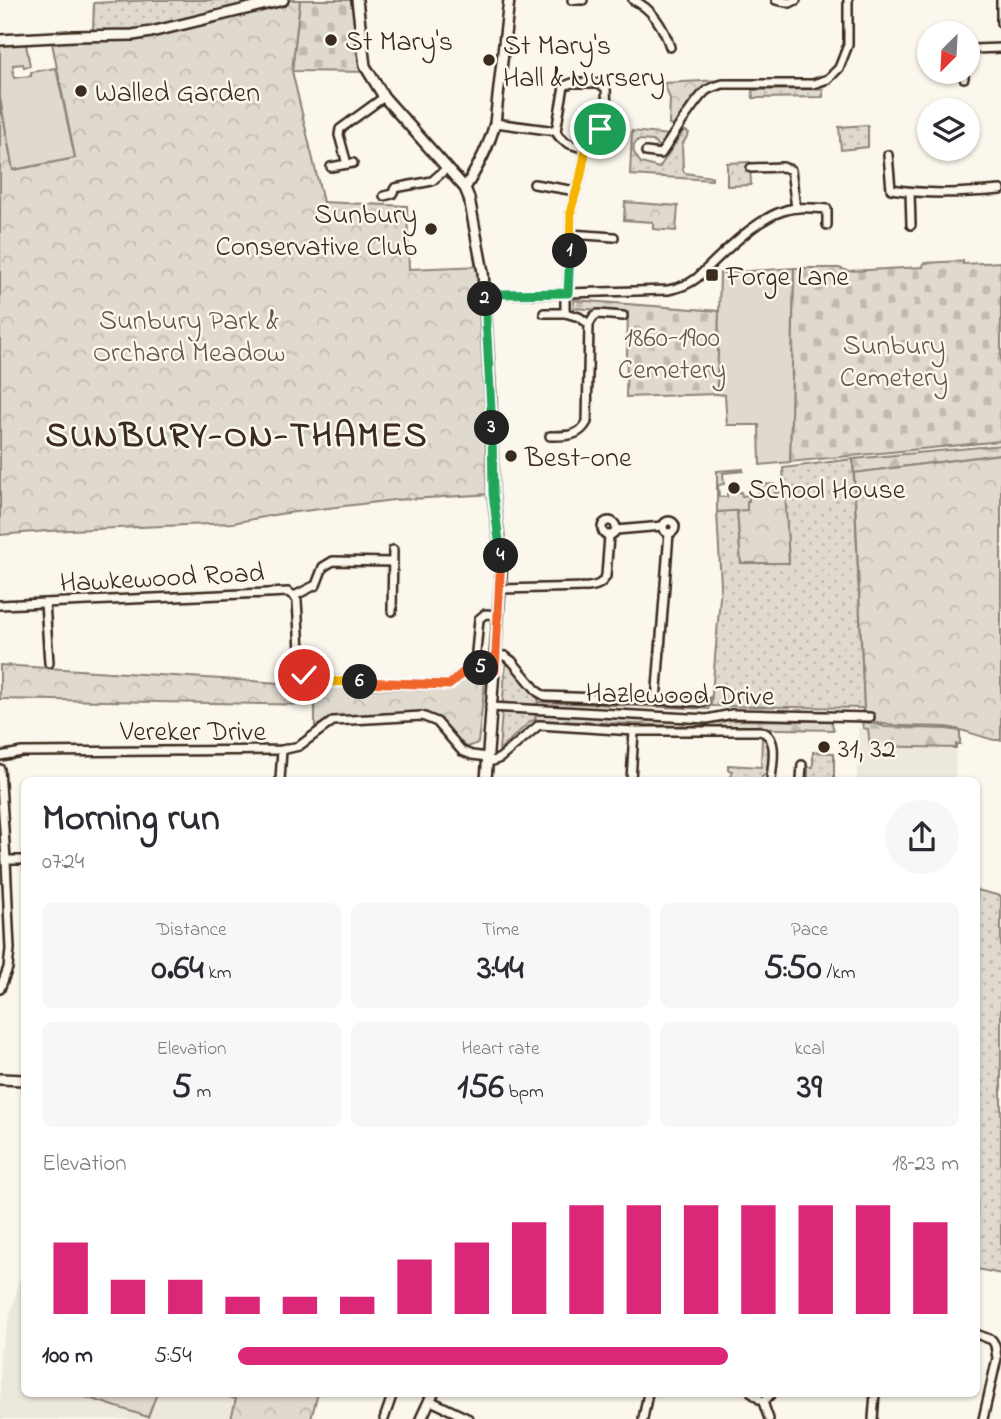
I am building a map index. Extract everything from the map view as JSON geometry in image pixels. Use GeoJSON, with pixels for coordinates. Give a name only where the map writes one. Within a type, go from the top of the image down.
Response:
{"type":"FeatureCollection","features":[{"type":"Feature","properties":{"kind":"street"},"geometry":{"type":"LineString","coordinates":[[0,40],[151,33],[283,0]]}},
{"type":"Feature","properties":{"kind":"street"},"geometry":{"type":"LineString","coordinates":[[357,0],[365,66],[384,97],[465,188],[470,198],[479,244],[491,403],[493,494],[502,561],[486,777]]}},
{"type":"Feature","properties":{"kind":"street"},"geometry":{"type":"LineString","coordinates":[[465,188],[482,160],[495,123],[509,0]]}},
{"type":"Feature","properties":{"kind":"street"},"geometry":{"type":"LineString","coordinates":[[572,0],[583,0]]}},
{"type":"Feature","properties":{"kind":"street"},"geometry":{"type":"LineString","coordinates":[[633,0],[653,16],[666,34],[670,47]]}},
{"type":"Feature","properties":{"kind":"street"},"geometry":{"type":"LineString","coordinates":[[776,0],[790,3],[796,0]]}},
{"type":"Feature","properties":{"kind":"street"},"geometry":{"type":"LineString","coordinates":[[646,152],[661,154],[701,96],[716,86],[813,84],[828,79],[839,68],[848,46],[848,0]]}},
{"type":"Feature","properties":{"kind":"street"},"geometry":{"type":"LineString","coordinates":[[1001,0],[1001,23]]}},
{"type":"Feature","properties":{"kind":"street"},"geometry":{"type":"LineString","coordinates":[[980,49],[1001,48]]}},
{"type":"Feature","properties":{"kind":"street"},"geometry":{"type":"LineString","coordinates":[[565,313],[571,209],[586,149],[593,141],[607,112],[604,86],[598,83],[572,83],[564,86],[557,136],[567,143],[586,149]]}},
{"type":"Feature","properties":{"kind":"street"},"geometry":{"type":"LineString","coordinates":[[331,167],[350,163],[339,135],[340,129],[384,97]]}},
{"type":"Feature","properties":{"kind":"street"},"geometry":{"type":"LineString","coordinates":[[495,123],[556,131]]}},
{"type":"Feature","properties":{"kind":"street"},"geometry":{"type":"LineString","coordinates":[[888,155],[891,189],[954,194],[1001,190]]}},
{"type":"Feature","properties":{"kind":"street"},"geometry":{"type":"LineString","coordinates":[[751,169],[783,167],[792,170],[796,208]]}},
{"type":"Feature","properties":{"kind":"street"},"geometry":{"type":"LineString","coordinates":[[384,196],[392,194],[395,188],[432,181],[447,168]]}},
{"type":"Feature","properties":{"kind":"street"},"geometry":{"type":"LineString","coordinates":[[534,184],[576,191]]}},
{"type":"Feature","properties":{"kind":"street"},"geometry":{"type":"LineString","coordinates":[[910,192],[911,225]]}},
{"type":"Feature","properties":{"kind":"street"},"geometry":{"type":"LineString","coordinates":[[485,296],[678,288],[697,278],[755,226],[774,214],[796,208],[827,209],[827,225]]}},
{"type":"Feature","properties":{"kind":"street"},"geometry":{"type":"LineString","coordinates":[[570,234],[614,237]]}},
{"type":"Feature","properties":{"kind":"street"},"geometry":{"type":"LineString","coordinates":[[544,313],[565,313],[579,317],[589,324]]}},
{"type":"Feature","properties":{"kind":"street"},"geometry":{"type":"LineString","coordinates":[[550,436],[571,436],[582,430],[587,422],[589,324],[598,314],[623,316]]}},
{"type":"Feature","properties":{"kind":"street"},"geometry":{"type":"LineString","coordinates":[[606,521],[615,523],[616,530],[609,536],[602,530],[606,521]]}},
{"type":"Feature","properties":{"kind":"street"},"geometry":{"type":"LineString","coordinates":[[616,530],[663,526],[667,521],[676,524],[675,531],[669,533],[656,701]]}},
{"type":"Feature","properties":{"kind":"street"},"geometry":{"type":"LineString","coordinates":[[500,589],[588,587],[599,584],[606,576],[609,536]]}},
{"type":"Feature","properties":{"kind":"street"},"geometry":{"type":"LineString","coordinates":[[392,611],[393,550]]}},
{"type":"Feature","properties":{"kind":"street"},"geometry":{"type":"LineString","coordinates":[[294,596],[316,584],[325,564],[333,561],[393,562]]}},
{"type":"Feature","properties":{"kind":"street","name":"Hawkewood Road"},"geometry":{"type":"LineString","coordinates":[[0,605],[281,591],[288,592],[297,601],[301,666],[304,675],[310,678],[449,685],[472,666],[495,671]]}},
{"type":"Feature","properties":{"kind":"street"},"geometry":{"type":"LineString","coordinates":[[382,602],[393,601]]}},
{"type":"Feature","properties":{"kind":"street","name":"Hawkewood Road"},"geometry":{"type":"LineString","coordinates":[[45,603],[49,663]]}},
{"type":"Feature","properties":{"kind":"street"},"geometry":{"type":"LineString","coordinates":[[476,652],[479,619],[485,614],[499,614]]}},
{"type":"Feature","properties":{"kind":"street"},"geometry":{"type":"LineString","coordinates":[[496,654],[508,657],[538,692],[545,696],[704,702]]}},
{"type":"Feature","properties":{"kind":"street","name":"Hazlewood Drive"},"geometry":{"type":"LineString","coordinates":[[490,707],[705,719],[732,714],[870,717]]}},
{"type":"Feature","properties":{"kind":"street","name":"Vereker Drive"},"geometry":{"type":"LineString","coordinates":[[0,756],[22,752],[282,750],[299,746],[332,721],[422,716],[438,722],[461,751],[488,758]]}},
{"type":"Feature","properties":{"kind":"street"},"geometry":{"type":"LineString","coordinates":[[488,758],[493,761],[500,758],[539,725],[634,731],[760,731],[769,734],[773,740],[771,777]]}},
{"type":"Feature","properties":{"kind":"street"},"geometry":{"type":"LineString","coordinates":[[631,777],[634,731]]}},
{"type":"Feature","properties":{"kind":"street"},"geometry":{"type":"LineString","coordinates":[[279,777],[282,750]]}},
{"type":"Feature","properties":{"kind":"street"},"geometry":{"type":"LineString","coordinates":[[801,777],[802,765]]}},
{"type":"Feature","properties":{"kind":"street"},"geometry":{"type":"LineString","coordinates":[[0,769],[10,949],[8,968],[0,989]]}},
{"type":"Feature","properties":{"kind":"street"},"geometry":{"type":"LineString","coordinates":[[6,860],[21,860]]}},
{"type":"Feature","properties":{"kind":"street"},"geometry":{"type":"LineString","coordinates":[[0,947],[10,949]]}},
{"type":"Feature","properties":{"kind":"street"},"geometry":{"type":"LineString","coordinates":[[0,1079],[21,1080]]}},
{"type":"Feature","properties":{"kind":"street"},"geometry":{"type":"LineString","coordinates":[[980,1336],[992,1340],[997,1351],[982,1419]]}},
{"type":"Feature","properties":{"kind":"street"},"geometry":{"type":"LineString","coordinates":[[384,1419],[392,1397]]}},
{"type":"Feature","properties":{"kind":"street"},"geometry":{"type":"LineString","coordinates":[[421,1419],[430,1397]]}},
{"type":"Feature","properties":{"kind":"street"},"geometry":{"type":"LineString","coordinates":[[434,1397],[469,1419]]}},
{"type":"Feature","properties":{"kind":"street"},"geometry":{"type":"LineString","coordinates":[[643,1419],[647,1397]]}},
{"type":"Feature","properties":{"kind":"street"},"geometry":{"type":"LineString","coordinates":[[757,1397],[763,1402],[769,1419]]}},
{"type":"Feature","properties":{"kind":"street"},"geometry":{"type":"LineString","coordinates":[[763,1402],[768,1397]]}},
{"type":"Feature","properties":{"kind":"street"},"geometry":{"type":"LineString","coordinates":[[873,1419],[876,1397]]}},
{"type":"Feature","properties":{"kind":"shaded area"},"geometry":{"type":"Polygon","coordinates":[[[858,728],[868,729],[871,746],[956,748],[955,777],[857,777],[858,728]]]}},
{"type":"Feature","properties":{"kind":"shaded area"},"geometry":{"type":"Polygon","coordinates":[[[21,1274],[21,1397],[317,1397],[311,1419],[0,1419],[0,1353],[21,1274]]]}},
{"type":"Feature","properties":{"kind":"green space"},"geometry":{"type":"Polygon","coordinates":[[[269,0],[137,30],[93,30],[94,3],[269,0]]]}},
{"type":"Feature","properties":{"kind":"green space","name":"Sunbury Park & Orchard Meadow"},"geometry":{"type":"Polygon","coordinates":[[[283,0],[300,0],[292,71],[323,202],[407,206],[409,269],[482,266],[493,494],[394,500],[279,514],[233,523],[0,535],[0,98],[13,170],[75,158],[51,38],[133,35],[283,0]]]}},
{"type":"Feature","properties":{"kind":"green space"},"geometry":{"type":"Polygon","coordinates":[[[300,0],[357,0],[369,72],[292,71],[300,0]]]}},
{"type":"Feature","properties":{"kind":"green space"},"geometry":{"type":"Polygon","coordinates":[[[25,39],[30,66],[13,65],[14,78],[56,68],[75,158],[13,170],[0,98],[0,40],[25,39]]]}},
{"type":"Feature","properties":{"kind":"green space"},"geometry":{"type":"Polygon","coordinates":[[[722,80],[699,92],[676,127],[669,125],[670,99],[664,83],[722,80]]]}},
{"type":"Feature","properties":{"kind":"green space"},"geometry":{"type":"Polygon","coordinates":[[[823,89],[823,97],[753,98],[752,90],[823,89]]]}},
{"type":"Feature","properties":{"kind":"green space"},"geometry":{"type":"Polygon","coordinates":[[[868,125],[868,147],[841,150],[839,127],[868,125]]]}},
{"type":"Feature","properties":{"kind":"green space"},"geometry":{"type":"Polygon","coordinates":[[[684,130],[689,133],[682,145],[683,170],[685,173],[712,177],[712,180],[630,175],[632,131],[670,135],[661,146],[653,141],[638,140],[634,146],[634,152],[641,163],[659,168],[684,130]]]}},
{"type":"Feature","properties":{"kind":"green space"},"geometry":{"type":"Polygon","coordinates":[[[750,162],[751,185],[727,186],[727,163],[750,162]]]}},
{"type":"Feature","properties":{"kind":"green space"},"geometry":{"type":"Polygon","coordinates":[[[625,202],[678,206],[676,231],[653,229],[653,222],[624,220],[625,202]]]}},
{"type":"Feature","properties":{"kind":"green space","name":"Sunbury Cemetery"},"geometry":{"type":"Polygon","coordinates":[[[963,261],[963,264],[1001,262],[1001,441],[790,462],[794,268],[839,268],[848,271],[923,267],[924,263],[963,261]]]}},
{"type":"Feature","properties":{"kind":"green space"},"geometry":{"type":"Polygon","coordinates":[[[794,268],[790,462],[760,465],[759,425],[727,425],[725,395],[717,394],[720,273],[794,268]]]}},
{"type":"Feature","properties":{"kind":"green space","name":"1860-1900 Cemetery"},"geometry":{"type":"Polygon","coordinates":[[[574,300],[719,311],[717,394],[626,397],[628,312],[573,308],[574,300]]]}},
{"type":"Feature","properties":{"kind":"green space"},"geometry":{"type":"Polygon","coordinates":[[[1001,445],[1001,454],[854,473],[853,459],[1001,445]]]}},
{"type":"Feature","properties":{"kind":"green space"},"geometry":{"type":"Polygon","coordinates":[[[1001,454],[1001,740],[946,727],[901,726],[859,716],[864,708],[854,473],[1001,454]]]}},
{"type":"Feature","properties":{"kind":"green space"},"geometry":{"type":"Polygon","coordinates":[[[853,459],[864,708],[711,706],[721,585],[717,512],[737,510],[741,563],[789,563],[783,468],[853,459]]]}},
{"type":"Feature","properties":{"kind":"green space"},"geometry":{"type":"Polygon","coordinates":[[[743,469],[723,473],[724,484],[718,485],[719,497],[727,497],[727,493],[741,492],[742,496],[749,495],[747,510],[717,512],[717,471],[743,469]]]}},
{"type":"Feature","properties":{"kind":"green space"},"geometry":{"type":"Polygon","coordinates":[[[774,484],[775,493],[785,492],[789,563],[741,563],[737,510],[747,510],[749,495],[759,494],[758,485],[774,484]]]}},
{"type":"Feature","properties":{"kind":"green space"},"geometry":{"type":"Polygon","coordinates":[[[506,659],[539,696],[535,720],[499,750],[506,659]]]}},
{"type":"Feature","properties":{"kind":"green space"},"geometry":{"type":"Polygon","coordinates":[[[0,665],[282,683],[300,676],[316,684],[447,689],[454,686],[468,671],[484,672],[485,682],[478,743],[468,747],[456,740],[438,720],[423,712],[331,719],[315,727],[315,705],[0,699],[0,665]]]}},
{"type":"Feature","properties":{"kind":"green space"},"geometry":{"type":"Polygon","coordinates":[[[539,696],[700,703],[710,697],[709,709],[538,702],[539,696]]]}},
{"type":"Feature","properties":{"kind":"green space"},"geometry":{"type":"Polygon","coordinates":[[[536,714],[708,723],[732,720],[831,721],[834,730],[535,720],[536,714]]]}},
{"type":"Feature","properties":{"kind":"green space"},"geometry":{"type":"Polygon","coordinates":[[[862,722],[885,727],[960,731],[960,744],[956,744],[956,748],[870,746],[868,729],[863,728],[862,722]]]}},
{"type":"Feature","properties":{"kind":"green space"},"geometry":{"type":"Polygon","coordinates":[[[762,737],[770,743],[767,773],[762,777],[731,777],[732,771],[728,770],[728,765],[761,767],[762,737]]]}},
{"type":"Feature","properties":{"kind":"green space"},"geometry":{"type":"Polygon","coordinates":[[[813,752],[834,753],[834,777],[808,777],[808,767],[813,767],[813,752]]]}},
{"type":"Feature","properties":{"kind":"green space"},"geometry":{"type":"Polygon","coordinates":[[[980,891],[1001,896],[1001,1274],[980,1270],[980,891]]]}},
{"type":"Feature","properties":{"kind":"green space"},"geometry":{"type":"Polygon","coordinates":[[[86,1397],[156,1397],[148,1417],[86,1397]]]}},
{"type":"Feature","properties":{"kind":"green space"},"geometry":{"type":"Polygon","coordinates":[[[229,1397],[317,1397],[311,1419],[231,1419],[236,1399],[229,1397]]]}},
{"type":"Feature","properties":{"kind":"place","name":"St Mary's"},"geometry":{"type":"Point","coordinates":[331,40]}},
{"type":"Feature","properties":{"kind":"place","name":"St Mary's Hall & Nursery"},"geometry":{"type":"Point","coordinates":[489,60]}},
{"type":"Feature","properties":{"kind":"place","name":"Walled Garden"},"geometry":{"type":"Point","coordinates":[81,91]}},
{"type":"Feature","properties":{"kind":"place","name":"Sunbury Conservative Club"},"geometry":{"type":"Point","coordinates":[431,229]}},
{"type":"Feature","properties":{"kind":"place","name":"Forge Lane"},"geometry":{"type":"Point","coordinates":[712,275]}},
{"type":"Feature","properties":{"kind":"place","name":"Best-one"},"geometry":{"type":"Point","coordinates":[511,456]}},
{"type":"Feature","properties":{"kind":"place","name":"School House"},"geometry":{"type":"Point","coordinates":[734,488]}},
{"type":"Feature","properties":{"kind":"place","name":"31, 32"},"geometry":{"type":"Point","coordinates":[824,747]}},
{"type":"Feature","properties":{"kind":"district","name":"SUNBURY-ON-THAMES"},"geometry":{"type":"Point","coordinates":[237,434]}},
{"type":"Feature","properties":{"kind":"route"},"geometry":{"type":"LineString","coordinates":[[304,675],[317,680],[449,685],[472,666],[495,671],[502,561],[493,494],[485,296],[568,293],[571,209],[586,149],[600,129]]}}]}
